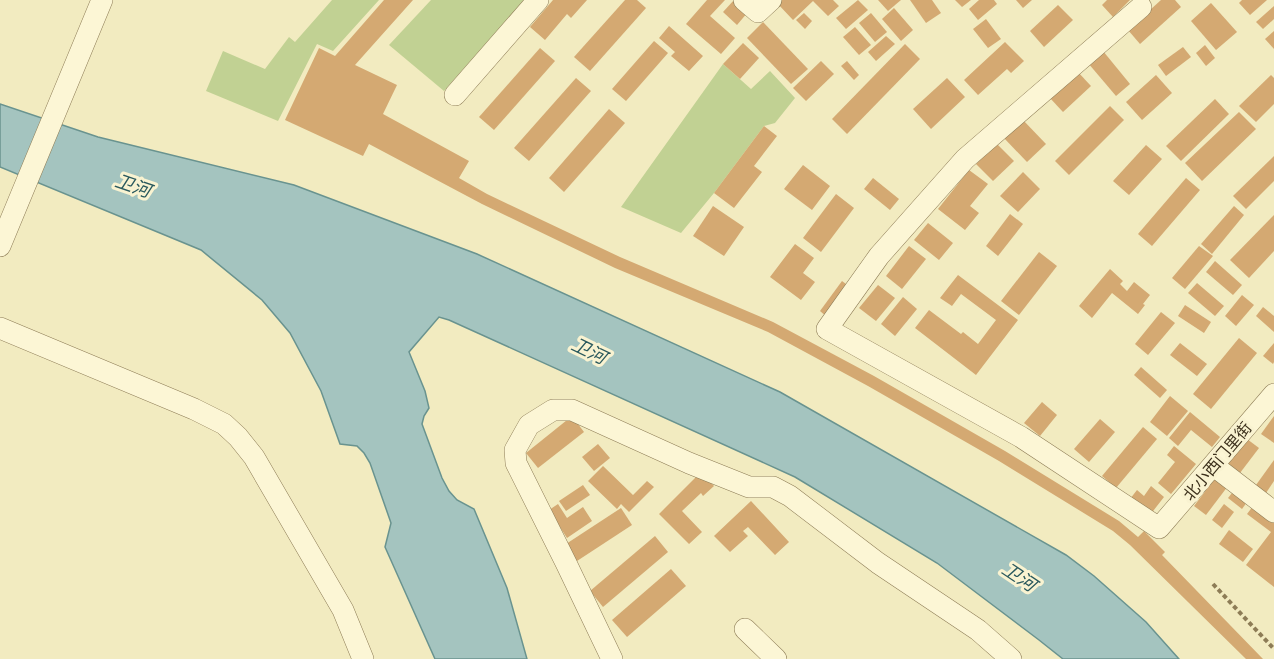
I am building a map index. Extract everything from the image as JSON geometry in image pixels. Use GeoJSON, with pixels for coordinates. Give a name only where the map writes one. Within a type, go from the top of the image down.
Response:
{"type":"FeatureCollection","features":[{"type":"Feature","properties":{"kind":"street"},"geometry":{"type":"LineString","coordinates":[[0,246],[102,0]]}},
{"type":"Feature","properties":{"kind":"street"},"geometry":{"type":"LineString","coordinates":[[455,95],[538,0]]}},
{"type":"Feature","properties":{"kind":"street"},"geometry":{"type":"LineString","coordinates":[[744,0],[758,12],[771,0]]}},
{"type":"Feature","properties":{"kind":"street","name":"北小西门里街"},"geometry":{"type":"LineString","coordinates":[[1141,7],[965,159],[879,256],[827,329],[1021,437],[1160,528],[1274,394]]}},
{"type":"Feature","properties":{"kind":"street"},"geometry":{"type":"LineString","coordinates":[[0,328],[194,409],[224,424],[255,457],[343,610],[363,659]]}},
{"type":"Feature","properties":{"kind":"street"},"geometry":{"type":"LineString","coordinates":[[612,659],[516,464],[515,450],[529,425],[553,410],[572,410],[749,488],[773,487],[790,496],[878,563],[978,630],[1011,659]]}},
{"type":"Feature","properties":{"kind":"street"},"geometry":{"type":"LineString","coordinates":[[1214,466],[1274,512]]}},
{"type":"Feature","properties":{"kind":"street"},"geometry":{"type":"LineString","coordinates":[[746,629],[776,659]]}},
{"type":"Feature","properties":{"kind":"path"},"geometry":{"type":"LineString","coordinates":[[1214,584],[1274,649]]}},
{"type":"Feature","properties":{"kind":"green space"},"geometry":{"type":"Polygon","coordinates":[[[332,0],[379,0],[333,51],[317,44],[278,121],[206,91],[223,51],[265,69],[289,37],[295,42],[332,0]]]}},
{"type":"Feature","properties":{"kind":"green space"},"geometry":{"type":"Polygon","coordinates":[[[431,0],[524,0],[444,91],[389,45],[431,0]]]}},
{"type":"Feature","properties":{"kind":"green space"},"geometry":{"type":"Polygon","coordinates":[[[723,64],[751,89],[770,71],[795,98],[775,123],[764,126],[681,233],[621,207],[723,64]]]}},
{"type":"Feature","properties":{"kind":"water","name":"卫河"},"geometry":{"type":"Polygon","coordinates":[[[0,104],[98,137],[294,185],[477,254],[780,392],[1066,555],[1094,576],[1146,622],[1179,659],[1063,659],[937,563],[795,477],[439,317],[409,352],[425,391],[429,408],[422,424],[449,491],[457,500],[474,509],[507,588],[527,659],[435,659],[385,547],[391,523],[370,463],[357,446],[340,444],[321,391],[290,333],[262,300],[201,250],[0,167],[0,104]]]}},
{"type":"Feature","properties":{"kind":"building"},"geometry":{"type":"Polygon","coordinates":[[[384,0],[413,0],[355,65],[397,85],[383,114],[469,161],[459,178],[487,194],[620,257],[773,322],[874,376],[1005,451],[1119,521],[1138,537],[1144,531],[1165,552],[1162,555],[1263,659],[1246,659],[1113,531],[999,461],[868,386],[768,332],[615,268],[482,204],[369,144],[363,156],[285,120],[319,48],[335,56],[384,0]]]}},
{"type":"Feature","properties":{"kind":"building"},"geometry":{"type":"Polygon","coordinates":[[[553,0],[587,0],[571,18],[567,14],[545,40],[530,27],[553,0]]]}},
{"type":"Feature","properties":{"kind":"building"},"geometry":{"type":"Polygon","coordinates":[[[625,0],[637,0],[646,8],[590,71],[574,57],[625,0]]]}},
{"type":"Feature","properties":{"kind":"building"},"geometry":{"type":"Polygon","coordinates":[[[707,0],[725,0],[710,16],[735,38],[721,54],[686,24],[707,0]]]}},
{"type":"Feature","properties":{"kind":"building"},"geometry":{"type":"Polygon","coordinates":[[[734,0],[748,12],[737,25],[723,12],[734,0]]]}},
{"type":"Feature","properties":{"kind":"building"},"geometry":{"type":"Polygon","coordinates":[[[781,0],[833,0],[839,6],[828,16],[813,1],[793,20],[777,3],[781,0]]]}},
{"type":"Feature","properties":{"kind":"building"},"geometry":{"type":"Polygon","coordinates":[[[858,0],[868,10],[846,29],[836,18],[858,0]]]}},
{"type":"Feature","properties":{"kind":"building"},"geometry":{"type":"Polygon","coordinates":[[[878,0],[901,0],[888,11],[878,0]]]}},
{"type":"Feature","properties":{"kind":"building"},"geometry":{"type":"Polygon","coordinates":[[[910,0],[932,0],[941,13],[926,23],[910,0]]]}},
{"type":"Feature","properties":{"kind":"building"},"geometry":{"type":"Polygon","coordinates":[[[955,0],[971,0],[962,7],[955,0]]]}},
{"type":"Feature","properties":{"kind":"building"},"geometry":{"type":"Polygon","coordinates":[[[979,0],[994,0],[997,4],[978,20],[969,9],[979,0]]]}},
{"type":"Feature","properties":{"kind":"building"},"geometry":{"type":"Polygon","coordinates":[[[1016,0],[1032,0],[1023,8],[1016,0]]]}},
{"type":"Feature","properties":{"kind":"building"},"geometry":{"type":"Polygon","coordinates":[[[1107,0],[1130,0],[1113,17],[1102,5],[1107,0]]]}},
{"type":"Feature","properties":{"kind":"building"},"geometry":{"type":"Polygon","coordinates":[[[1161,0],[1175,0],[1181,7],[1140,44],[1128,30],[1161,0]]]}},
{"type":"Feature","properties":{"kind":"building"},"geometry":{"type":"Polygon","coordinates":[[[1242,0],[1267,0],[1250,15],[1239,3],[1242,0]]]}},
{"type":"Feature","properties":{"kind":"building"},"geometry":{"type":"Polygon","coordinates":[[[1211,3],[1237,32],[1216,50],[1191,21],[1211,3]]]}},
{"type":"Feature","properties":{"kind":"building"},"geometry":{"type":"Polygon","coordinates":[[[1058,5],[1073,20],[1044,47],[1030,31],[1058,5]]]}},
{"type":"Feature","properties":{"kind":"building"},"geometry":{"type":"Polygon","coordinates":[[[1274,6],[1274,19],[1263,29],[1256,22],[1274,6]]]}},
{"type":"Feature","properties":{"kind":"building"},"geometry":{"type":"Polygon","coordinates":[[[894,8],[913,30],[901,41],[882,19],[894,8]]]}},
{"type":"Feature","properties":{"kind":"building"},"geometry":{"type":"Polygon","coordinates":[[[804,13],[812,21],[805,29],[796,20],[804,13]]]}},
{"type":"Feature","properties":{"kind":"building"},"geometry":{"type":"Polygon","coordinates":[[[871,13],[887,32],[875,42],[859,23],[871,13]]]}},
{"type":"Feature","properties":{"kind":"building"},"geometry":{"type":"Polygon","coordinates":[[[986,19],[1001,39],[988,48],[973,29],[986,19]]]}},
{"type":"Feature","properties":{"kind":"building"},"geometry":{"type":"Polygon","coordinates":[[[763,22],[808,69],[791,84],[747,38],[763,22]]]}},
{"type":"Feature","properties":{"kind":"building"},"geometry":{"type":"Polygon","coordinates":[[[669,26],[703,56],[689,71],[671,56],[675,52],[659,38],[669,26]]]}},
{"type":"Feature","properties":{"kind":"building"},"geometry":{"type":"Polygon","coordinates":[[[855,27],[871,45],[859,55],[843,37],[855,27]]]}},
{"type":"Feature","properties":{"kind":"building"},"geometry":{"type":"Polygon","coordinates":[[[1274,31],[1274,49],[1265,39],[1274,31]]]}},
{"type":"Feature","properties":{"kind":"building"},"geometry":{"type":"Polygon","coordinates":[[[886,36],[895,44],[876,61],[868,52],[886,36]]]}},
{"type":"Feature","properties":{"kind":"building"},"geometry":{"type":"Polygon","coordinates":[[[654,41],[668,53],[626,101],[612,89],[654,41]]]}},
{"type":"Feature","properties":{"kind":"building"},"geometry":{"type":"Polygon","coordinates":[[[1005,42],[1024,61],[1011,73],[1007,69],[978,95],[964,80],[1005,42]]]}},
{"type":"Feature","properties":{"kind":"building"},"geometry":{"type":"Polygon","coordinates":[[[743,43],[759,58],[740,79],[723,64],[743,43]]]}},
{"type":"Feature","properties":{"kind":"building"},"geometry":{"type":"Polygon","coordinates":[[[905,44],[920,59],[847,134],[832,119],[905,44]]]}},
{"type":"Feature","properties":{"kind":"building"},"geometry":{"type":"Polygon","coordinates":[[[1205,45],[1215,58],[1206,66],[1196,53],[1205,45]]]}},
{"type":"Feature","properties":{"kind":"building"},"geometry":{"type":"Polygon","coordinates":[[[1183,47],[1191,57],[1166,76],[1158,65],[1183,47]]]}},
{"type":"Feature","properties":{"kind":"building"},"geometry":{"type":"Polygon","coordinates":[[[540,48],[555,61],[494,130],[479,117],[540,48]]]}},
{"type":"Feature","properties":{"kind":"building"},"geometry":{"type":"Polygon","coordinates":[[[1103,51],[1130,84],[1116,96],[1088,63],[1103,51]]]}},
{"type":"Feature","properties":{"kind":"building"},"geometry":{"type":"Polygon","coordinates":[[[821,61],[834,74],[806,101],[793,88],[821,61]]]}},
{"type":"Feature","properties":{"kind":"building"},"geometry":{"type":"Polygon","coordinates":[[[847,61],[859,75],[854,80],[841,66],[847,61]]]}},
{"type":"Feature","properties":{"kind":"building"},"geometry":{"type":"Polygon","coordinates":[[[1077,71],[1091,86],[1063,112],[1049,97],[1077,71]]]}},
{"type":"Feature","properties":{"kind":"building"},"geometry":{"type":"Polygon","coordinates":[[[1156,75],[1172,93],[1142,120],[1126,102],[1156,75]]]}},
{"type":"Feature","properties":{"kind":"building"},"geometry":{"type":"Polygon","coordinates":[[[1271,75],[1274,78],[1274,104],[1256,122],[1239,106],[1271,75]]]}},
{"type":"Feature","properties":{"kind":"building"},"geometry":{"type":"Polygon","coordinates":[[[576,78],[591,91],[529,161],[514,148],[576,78]]]}},
{"type":"Feature","properties":{"kind":"building"},"geometry":{"type":"Polygon","coordinates":[[[947,78],[965,97],[931,129],[913,109],[947,78]]]}},
{"type":"Feature","properties":{"kind":"building"},"geometry":{"type":"Polygon","coordinates":[[[1215,99],[1229,114],[1181,161],[1166,146],[1215,99]]]}},
{"type":"Feature","properties":{"kind":"building"},"geometry":{"type":"Polygon","coordinates":[[[1110,106],[1124,120],[1069,175],[1055,161],[1110,106]]]}},
{"type":"Feature","properties":{"kind":"building"},"geometry":{"type":"Polygon","coordinates":[[[609,109],[625,123],[564,192],[549,178],[609,109]]]}},
{"type":"Feature","properties":{"kind":"building"},"geometry":{"type":"Polygon","coordinates":[[[1239,112],[1256,129],[1202,181],[1185,163],[1239,112]]]}},
{"type":"Feature","properties":{"kind":"building"},"geometry":{"type":"Polygon","coordinates":[[[1022,119],[1046,144],[1027,162],[1003,137],[1022,119]]]}},
{"type":"Feature","properties":{"kind":"building"},"geometry":{"type":"Polygon","coordinates":[[[764,126],[777,136],[754,166],[762,172],[734,208],[714,193],[764,126]]]}},
{"type":"Feature","properties":{"kind":"building"},"geometry":{"type":"Polygon","coordinates":[[[997,144],[1014,161],[993,181],[976,164],[997,144]]]}},
{"type":"Feature","properties":{"kind":"building"},"geometry":{"type":"Polygon","coordinates":[[[1146,145],[1162,159],[1129,195],[1113,181],[1146,145]]]}},
{"type":"Feature","properties":{"kind":"building"},"geometry":{"type":"Polygon","coordinates":[[[1274,156],[1274,181],[1246,209],[1233,196],[1274,156]]]}},
{"type":"Feature","properties":{"kind":"building"},"geometry":{"type":"Polygon","coordinates":[[[803,165],[830,186],[812,210],[784,189],[803,165]]]}},
{"type":"Feature","properties":{"kind":"building"},"geometry":{"type":"Polygon","coordinates":[[[969,170],[988,184],[970,206],[979,213],[965,230],[938,209],[969,170]]]}},
{"type":"Feature","properties":{"kind":"building"},"geometry":{"type":"Polygon","coordinates":[[[1023,172],[1040,189],[1018,212],[1000,196],[1023,172]]]}},
{"type":"Feature","properties":{"kind":"building"},"geometry":{"type":"Polygon","coordinates":[[[873,178],[899,199],[890,210],[864,189],[873,178]]]}},
{"type":"Feature","properties":{"kind":"building"},"geometry":{"type":"Polygon","coordinates":[[[1186,178],[1200,190],[1152,246],[1138,234],[1186,178]]]}},
{"type":"Feature","properties":{"kind":"building"},"geometry":{"type":"Polygon","coordinates":[[[836,194],[854,208],[821,252],[803,238],[836,194]]]}},
{"type":"Feature","properties":{"kind":"building"},"geometry":{"type":"Polygon","coordinates":[[[713,206],[744,227],[724,256],[693,236],[713,206]]]}},
{"type":"Feature","properties":{"kind":"building"},"geometry":{"type":"Polygon","coordinates":[[[1234,206],[1244,215],[1212,254],[1201,244],[1234,206]]]}},
{"type":"Feature","properties":{"kind":"building"},"geometry":{"type":"Polygon","coordinates":[[[1010,214],[1023,224],[998,256],[986,246],[1010,214]]]}},
{"type":"Feature","properties":{"kind":"building"},"geometry":{"type":"Polygon","coordinates":[[[1274,215],[1274,251],[1249,278],[1230,260],[1274,215]]]}},
{"type":"Feature","properties":{"kind":"building"},"geometry":{"type":"Polygon","coordinates":[[[928,223],[953,243],[939,260],[914,240],[928,223]]]}},
{"type":"Feature","properties":{"kind":"building"},"geometry":{"type":"Polygon","coordinates":[[[795,244],[814,258],[803,273],[815,282],[801,300],[770,277],[795,244]]]}},
{"type":"Feature","properties":{"kind":"building"},"geometry":{"type":"Polygon","coordinates":[[[909,246],[926,259],[902,289],[886,276],[909,246]]]}},
{"type":"Feature","properties":{"kind":"building"},"geometry":{"type":"Polygon","coordinates":[[[1199,246],[1213,256],[1185,289],[1172,278],[1199,246]]]}},
{"type":"Feature","properties":{"kind":"building"},"geometry":{"type":"Polygon","coordinates":[[[1039,252],[1057,266],[1019,315],[1001,301],[1039,252]]]}},
{"type":"Feature","properties":{"kind":"building"},"geometry":{"type":"Polygon","coordinates":[[[1215,261],[1242,285],[1233,295],[1206,272],[1215,261]]]}},
{"type":"Feature","properties":{"kind":"building"},"geometry":{"type":"Polygon","coordinates":[[[1110,269],[1123,281],[1120,284],[1127,291],[1134,282],[1150,295],[1138,314],[1112,293],[1092,318],[1079,306],[1110,269]]]}},
{"type":"Feature","properties":{"kind":"building"},"geometry":{"type":"Polygon","coordinates":[[[958,275],[1018,320],[976,375],[915,328],[929,310],[978,344],[996,320],[961,294],[952,306],[940,298],[958,275]]]}},
{"type":"Feature","properties":{"kind":"building"},"geometry":{"type":"Polygon","coordinates":[[[842,281],[850,287],[827,317],[820,311],[842,281]]]}},
{"type":"Feature","properties":{"kind":"building"},"geometry":{"type":"Polygon","coordinates":[[[1197,283],[1224,306],[1215,316],[1188,293],[1197,283]]]}},
{"type":"Feature","properties":{"kind":"building"},"geometry":{"type":"Polygon","coordinates":[[[878,285],[895,298],[876,321],[859,308],[878,285]]]}},
{"type":"Feature","properties":{"kind":"building"},"geometry":{"type":"Polygon","coordinates":[[[1242,295],[1254,305],[1236,326],[1225,316],[1242,295]]]}},
{"type":"Feature","properties":{"kind":"building"},"geometry":{"type":"Polygon","coordinates":[[[903,297],[917,309],[895,336],[881,324],[903,297]]]}},
{"type":"Feature","properties":{"kind":"building"},"geometry":{"type":"Polygon","coordinates":[[[1185,305],[1211,322],[1204,333],[1178,316],[1185,305]]]}},
{"type":"Feature","properties":{"kind":"building"},"geometry":{"type":"Polygon","coordinates":[[[1263,307],[1274,316],[1274,332],[1256,316],[1263,307]]]}},
{"type":"Feature","properties":{"kind":"building"},"geometry":{"type":"Polygon","coordinates":[[[1161,312],[1175,323],[1148,355],[1135,344],[1161,312]]]}},
{"type":"Feature","properties":{"kind":"building"},"geometry":{"type":"Polygon","coordinates":[[[1239,338],[1257,353],[1211,409],[1193,394],[1239,338]]]}},
{"type":"Feature","properties":{"kind":"building"},"geometry":{"type":"Polygon","coordinates":[[[1180,343],[1207,364],[1197,376],[1170,355],[1180,343]]]}},
{"type":"Feature","properties":{"kind":"building"},"geometry":{"type":"Polygon","coordinates":[[[1274,343],[1274,362],[1273,364],[1263,356],[1274,343]]]}},
{"type":"Feature","properties":{"kind":"building"},"geometry":{"type":"Polygon","coordinates":[[[1141,367],[1167,390],[1160,398],[1134,375],[1141,367]]]}},
{"type":"Feature","properties":{"kind":"building"},"geometry":{"type":"Polygon","coordinates":[[[1170,396],[1188,411],[1167,436],[1150,422],[1170,396]]]}},
{"type":"Feature","properties":{"kind":"building"},"geometry":{"type":"Polygon","coordinates":[[[1042,402],[1057,415],[1040,436],[1024,423],[1042,402]]]}},
{"type":"Feature","properties":{"kind":"building"},"geometry":{"type":"Polygon","coordinates":[[[1190,412],[1220,437],[1212,447],[1191,430],[1178,446],[1169,438],[1190,412]]]}},
{"type":"Feature","properties":{"kind":"building"},"geometry":{"type":"Polygon","coordinates":[[[572,416],[584,432],[538,468],[526,453],[572,416]]]}},
{"type":"Feature","properties":{"kind":"building"},"geometry":{"type":"Polygon","coordinates":[[[1274,416],[1274,443],[1261,434],[1274,416]]]}},
{"type":"Feature","properties":{"kind":"building"},"geometry":{"type":"Polygon","coordinates":[[[1100,419],[1115,432],[1089,462],[1074,449],[1100,419]]]}},
{"type":"Feature","properties":{"kind":"building"},"geometry":{"type":"Polygon","coordinates":[[[1143,427],[1157,439],[1116,488],[1102,476],[1143,427]]]}},
{"type":"Feature","properties":{"kind":"building"},"geometry":{"type":"Polygon","coordinates":[[[1247,439],[1259,448],[1240,473],[1228,464],[1247,439]]]}},
{"type":"Feature","properties":{"kind":"building"},"geometry":{"type":"Polygon","coordinates":[[[598,444],[610,458],[594,471],[582,457],[598,444]]]}},
{"type":"Feature","properties":{"kind":"building"},"geometry":{"type":"Polygon","coordinates":[[[1174,446],[1196,464],[1171,494],[1158,483],[1175,462],[1167,455],[1174,446]]]}},
{"type":"Feature","properties":{"kind":"building"},"geometry":{"type":"Polygon","coordinates":[[[1274,460],[1274,481],[1266,493],[1256,485],[1274,460]]]}},
{"type":"Feature","properties":{"kind":"building"},"geometry":{"type":"Polygon","coordinates":[[[603,466],[633,495],[647,481],[654,487],[629,512],[621,504],[617,509],[588,481],[603,466]]]}},
{"type":"Feature","properties":{"kind":"building"},"geometry":{"type":"Polygon","coordinates":[[[701,472],[714,486],[703,496],[701,493],[682,511],[702,532],[689,544],[659,514],[701,472]]]}},
{"type":"Feature","properties":{"kind":"building"},"geometry":{"type":"Polygon","coordinates":[[[1216,477],[1228,486],[1206,515],[1194,506],[1216,477]]]}},
{"type":"Feature","properties":{"kind":"building"},"geometry":{"type":"Polygon","coordinates":[[[583,485],[590,495],[566,511],[559,501],[583,485]]]}},
{"type":"Feature","properties":{"kind":"building"},"geometry":{"type":"Polygon","coordinates":[[[1151,486],[1164,497],[1150,515],[1130,499],[1137,490],[1144,496],[1151,486]]]}},
{"type":"Feature","properties":{"kind":"building"},"geometry":{"type":"Polygon","coordinates":[[[1236,488],[1250,498],[1242,509],[1228,498],[1236,488]]]}},
{"type":"Feature","properties":{"kind":"building"},"geometry":{"type":"Polygon","coordinates":[[[751,501],[789,542],[775,555],[748,527],[743,531],[748,536],[730,552],[714,536],[751,501]]]}},
{"type":"Feature","properties":{"kind":"building"},"geometry":{"type":"Polygon","coordinates":[[[1256,502],[1274,516],[1274,587],[1246,565],[1271,532],[1247,514],[1256,502]]]}},
{"type":"Feature","properties":{"kind":"building"},"geometry":{"type":"Polygon","coordinates":[[[558,504],[567,518],[583,507],[592,521],[567,538],[549,510],[558,504]]]}},
{"type":"Feature","properties":{"kind":"building"},"geometry":{"type":"Polygon","coordinates":[[[1224,504],[1234,512],[1222,528],[1212,520],[1224,504]]]}},
{"type":"Feature","properties":{"kind":"building"},"geometry":{"type":"Polygon","coordinates":[[[621,508],[632,525],[577,561],[566,544],[621,508]]]}},
{"type":"Feature","properties":{"kind":"building"},"geometry":{"type":"Polygon","coordinates":[[[1229,530],[1253,549],[1243,562],[1219,544],[1229,530]]]}},
{"type":"Feature","properties":{"kind":"building"},"geometry":{"type":"Polygon","coordinates":[[[655,536],[668,552],[603,607],[590,591],[655,536]]]}},
{"type":"Feature","properties":{"kind":"building"},"geometry":{"type":"Polygon","coordinates":[[[671,569],[686,586],[627,637],[612,620],[671,569]]]}}]}
